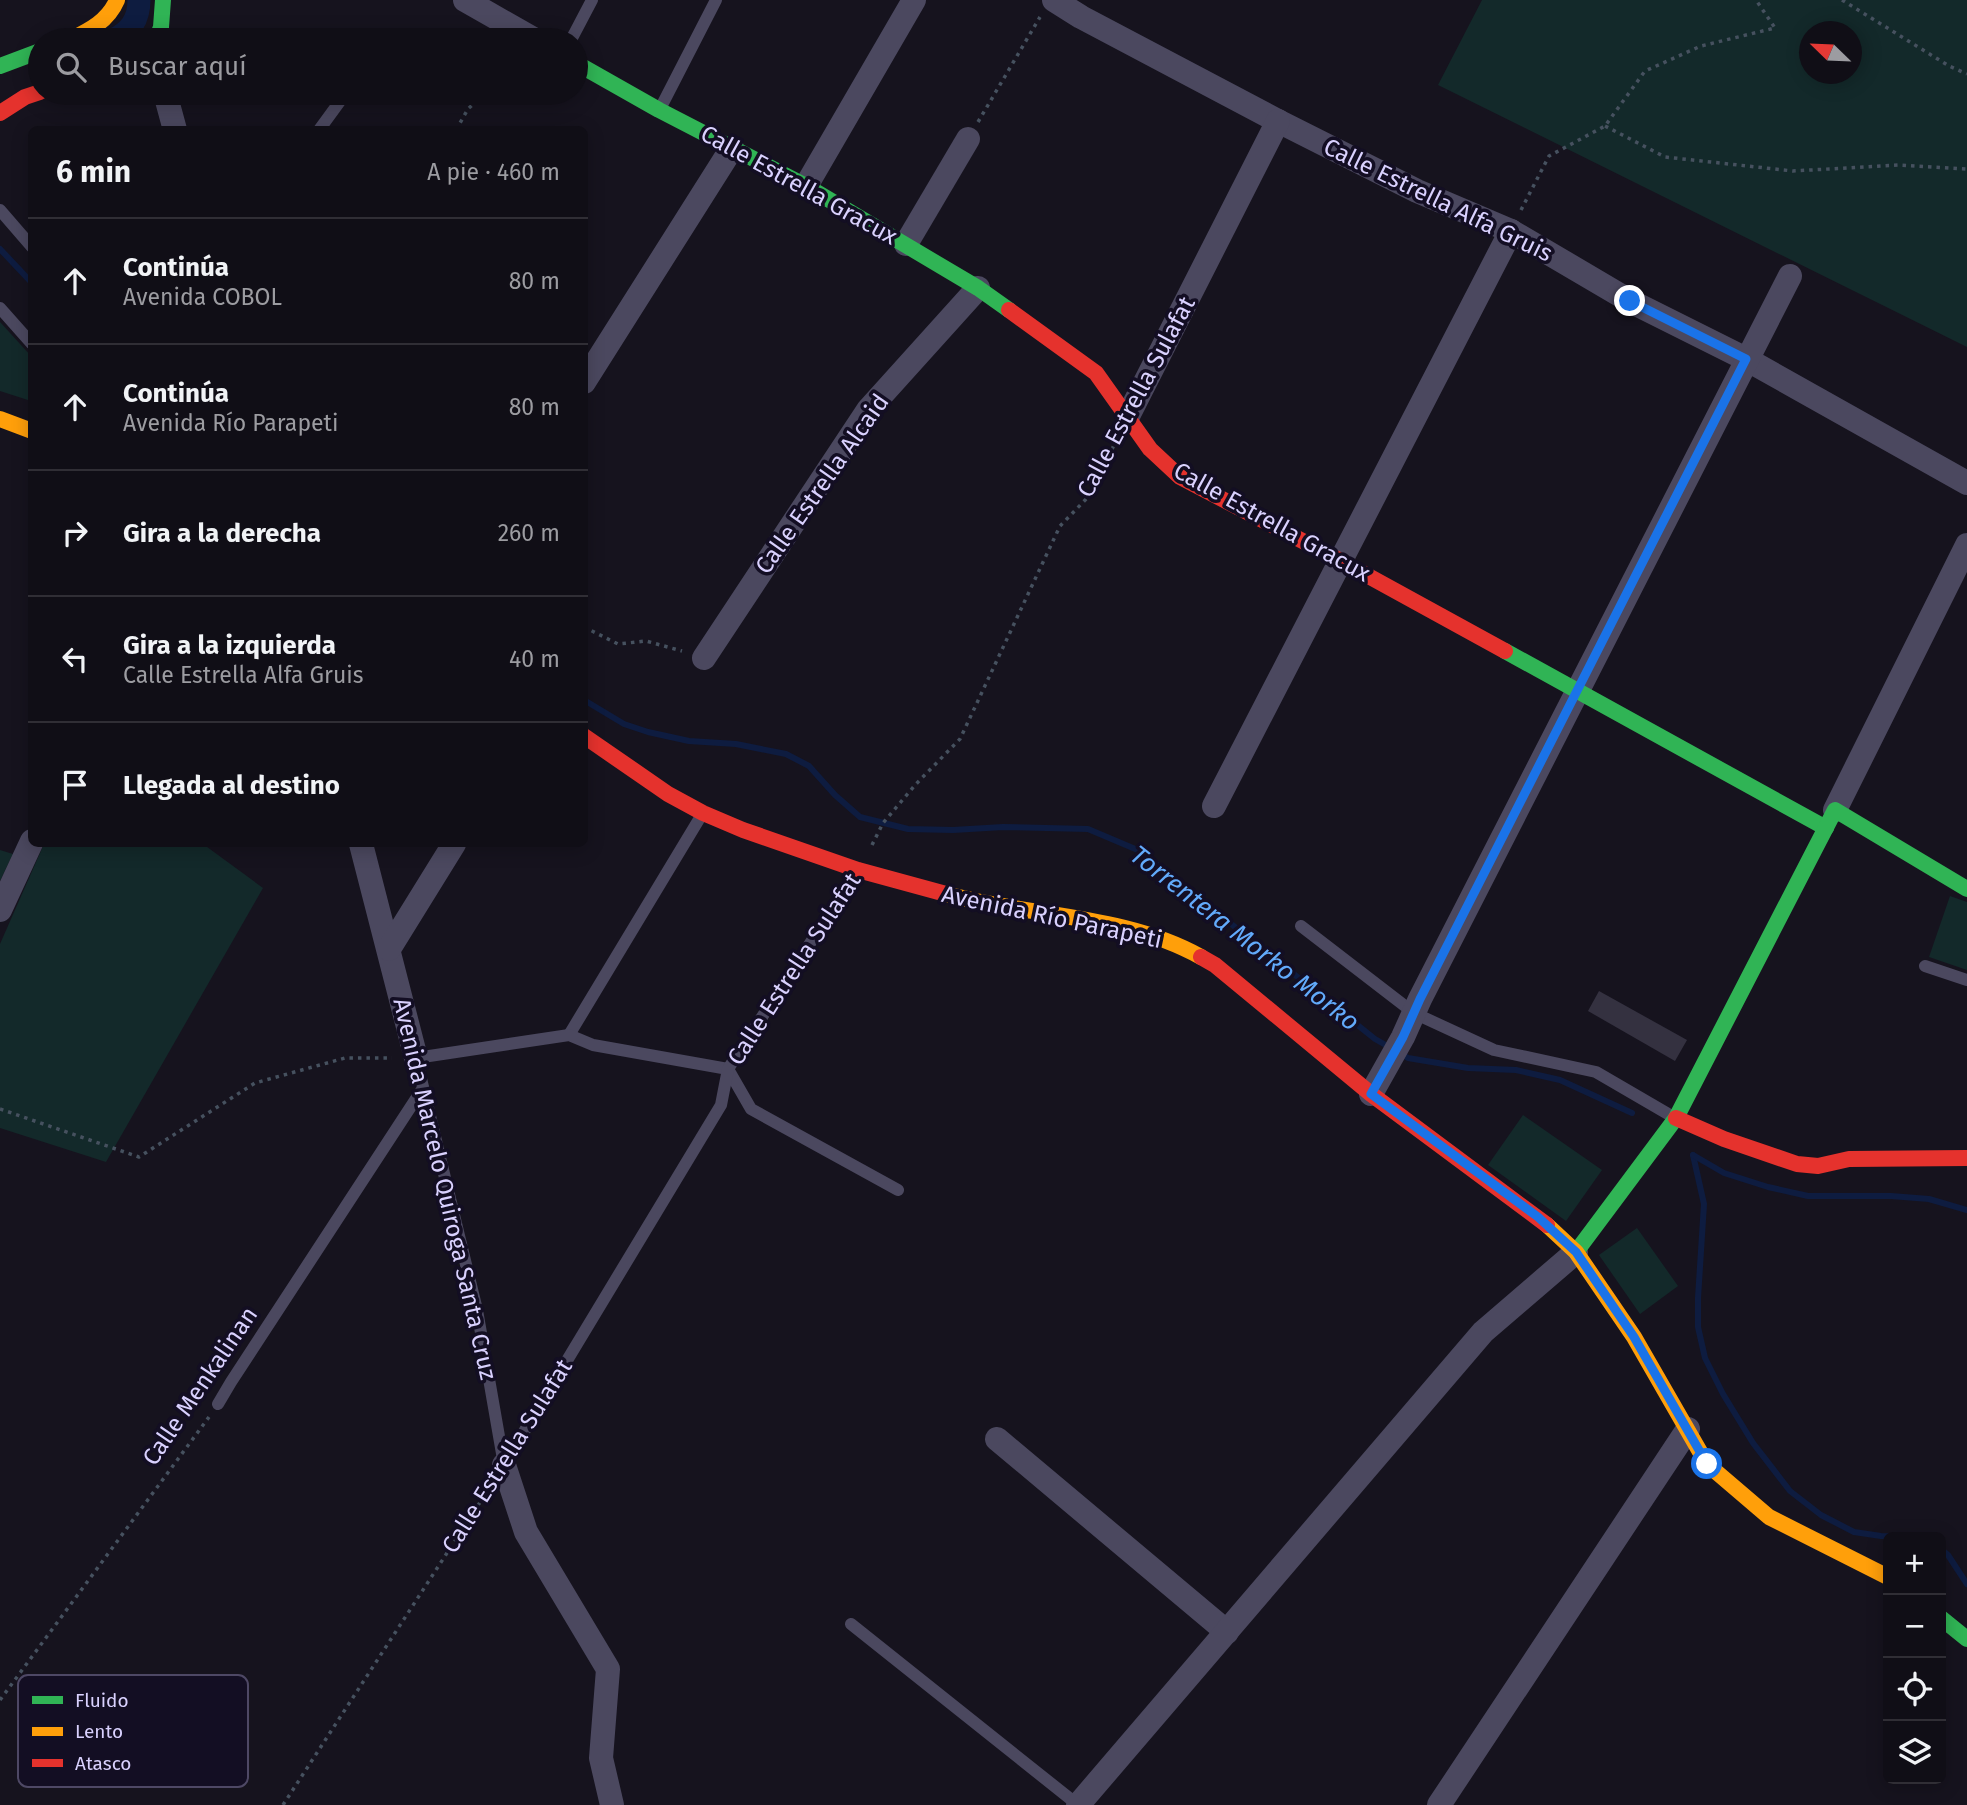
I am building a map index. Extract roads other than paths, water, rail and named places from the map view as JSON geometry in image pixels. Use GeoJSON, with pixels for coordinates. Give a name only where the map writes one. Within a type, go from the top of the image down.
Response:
{"type":"FeatureCollection","features":[{"type":"Feature","properties":{"kind":"street"},"geometry":{"type":"LineString","coordinates":[[94,28],[107,18],[117,0]]}},
{"type":"Feature","properties":{"kind":"street"},"geometry":{"type":"LineString","coordinates":[[161,28],[163,0]]}},
{"type":"Feature","properties":{"kind":"street"},"geometry":{"type":"LineString","coordinates":[[465,0],[515,28]]}},
{"type":"Feature","properties":{"kind":"street"},"geometry":{"type":"LineString","coordinates":[[806,186],[914,0]]}},
{"type":"Feature","properties":{"kind":"street","name":"Calle Estrella Alfa Gruis"},"geometry":{"type":"LineString","coordinates":[[1049,6],[1081,17],[1418,191],[1511,231],[1630,301],[1746,359],[1967,483]]}},
{"type":"Feature","properties":{"kind":"street"},"geometry":{"type":"LineString","coordinates":[[0,66],[28,56]]}},
{"type":"Feature","properties":{"kind":"street","name":"Calle Estrella Gracux"},"geometry":{"type":"LineString","coordinates":[[588,70],[806,186],[978,288],[1096,373],[1150,449],[1180,477],[1578,690],[1967,889]]}},
{"type":"Feature","properties":{"kind":"street"},"geometry":{"type":"LineString","coordinates":[[0,113],[28,96]]}},
{"type":"Feature","properties":{"kind":"street"},"geometry":{"type":"LineString","coordinates":[[168,105],[174,126]]}},
{"type":"Feature","properties":{"kind":"street","name":"Calle Estrella Sulafat"},"geometry":{"type":"LineString","coordinates":[[1127,418],[1278,121]]}},
{"type":"Feature","properties":{"kind":"street"},"geometry":{"type":"LineString","coordinates":[[906,244],[968,139]]}},
{"type":"Feature","properties":{"kind":"street"},"geometry":{"type":"LineString","coordinates":[[588,376],[732,148]]}},
{"type":"Feature","properties":{"kind":"street"},"geometry":{"type":"LineString","coordinates":[[1214,806],[1511,231]]}},
{"type":"Feature","properties":{"kind":"street"},"geometry":{"type":"LineString","coordinates":[[1371,1094],[1403,1037],[1790,276]]}},
{"type":"Feature","properties":{"kind":"street","name":"Calle Estrella Alcaid"},"geometry":{"type":"LineString","coordinates":[[704,658],[868,410],[978,288]]}},
{"type":"Feature","properties":{"kind":"street"},"geometry":{"type":"LineString","coordinates":[[0,419],[28,430]]}},
{"type":"Feature","properties":{"kind":"street"},"geometry":{"type":"LineString","coordinates":[[1078,1805],[1483,1332],[1576,1252],[1676,1118],[1967,545]]}},
{"type":"Feature","properties":{"kind":"street","name":"Avenida Río Parapeti"},"geometry":{"type":"LineString","coordinates":[[588,739],[668,794],[743,830],[858,870],[956,897],[1124,928],[1183,947],[1215,965],[1371,1094],[1538,1217],[1576,1252],[1634,1337],[1707,1464],[1769,1517],[1883,1574]]}},
{"type":"Feature","properties":{"kind":"street"},"geometry":{"type":"LineString","coordinates":[[0,910],[29,847]]}},
{"type":"Feature","properties":{"kind":"street","name":"Avenida Marcelo Quiroga Santa Cruz"},"geometry":{"type":"LineString","coordinates":[[362,847],[416,1058]]}},
{"type":"Feature","properties":{"kind":"street"},"geometry":{"type":"LineString","coordinates":[[389,949],[452,847]]}},
{"type":"Feature","properties":{"kind":"street"},"geometry":{"type":"LineString","coordinates":[[1676,1118],[1724,1139],[1797,1164],[1818,1166],[1849,1159],[1967,1158]]}},
{"type":"Feature","properties":{"kind":"street"},"geometry":{"type":"LineString","coordinates":[[1440,1805],[1688,1429]]}},
{"type":"Feature","properties":{"kind":"street"},"geometry":{"type":"LineString","coordinates":[[997,1439],[1227,1632]]}},
{"type":"Feature","properties":{"kind":"street","name":"Avenida Marcelo Quiroga Santa Cruz"},"geometry":{"type":"LineString","coordinates":[[504,1465],[526,1532],[608,1669],[600,1758],[612,1805]]}},
{"type":"Feature","properties":{"kind":"street"},"geometry":{"type":"LineString","coordinates":[[1946,1622],[1967,1639]]}},
{"type":"Feature","properties":{"kind":"lane"},"geometry":{"type":"LineString","coordinates":[[577,28],[592,0]]}},
{"type":"Feature","properties":{"kind":"lane"},"geometry":{"type":"LineString","coordinates":[[659,110],[716,0]]}},
{"type":"Feature","properties":{"kind":"lane"},"geometry":{"type":"LineString","coordinates":[[322,126],[337,105]]}},
{"type":"Feature","properties":{"kind":"lane"},"geometry":{"type":"LineString","coordinates":[[0,210],[28,242]]}},
{"type":"Feature","properties":{"kind":"lane"},"geometry":{"type":"LineString","coordinates":[[0,308],[28,340]]}},
{"type":"Feature","properties":{"kind":"lane"},"geometry":{"type":"LineString","coordinates":[[569,1035],[703,813]]}},
{"type":"Feature","properties":{"kind":"lane","name":"Calle Estrella Sulafat"},"geometry":{"type":"LineString","coordinates":[[504,1465],[721,1105],[728,1069],[858,870]]}},
{"type":"Feature","properties":{"kind":"lane"},"geometry":{"type":"LineString","coordinates":[[1301,926],[1414,1013],[1494,1050],[1596,1072],[1676,1118]]}},
{"type":"Feature","properties":{"kind":"lane"},"geometry":{"type":"LineString","coordinates":[[1925,966],[1967,980]]}},
{"type":"Feature","properties":{"kind":"lane"},"geometry":{"type":"LineString","coordinates":[[416,1058],[569,1035],[593,1045],[728,1069],[751,1108],[898,1190]]}},
{"type":"Feature","properties":{"kind":"lane","name":"Avenida Marcelo Quiroga Santa Cruz"},"geometry":{"type":"LineString","coordinates":[[416,1058],[477,1310],[504,1465]]}},
{"type":"Feature","properties":{"kind":"lane","name":"Calle Menkalinan"},"geometry":{"type":"LineString","coordinates":[[218,1404],[423,1088]]}},
{"type":"Feature","properties":{"kind":"lane"},"geometry":{"type":"LineString","coordinates":[[851,1624],[1078,1805]]}},
{"type":"Feature","properties":{"kind":"waterway"},"geometry":{"type":"LineString","coordinates":[[128,28],[137,14],[139,0]]}},
{"type":"Feature","properties":{"kind":"waterway","name":"Torrentera Morko Morko"},"geometry":{"type":"LineString","coordinates":[[0,249],[28,279]]}},
{"type":"Feature","properties":{"kind":"waterway","name":"Torrentera Morko Morko"},"geometry":{"type":"LineString","coordinates":[[588,702],[624,724],[648,732],[689,741],[736,744],[786,754],[809,766],[835,795],[860,817],[908,829],[1088,829],[1140,851],[1375,1039],[1391,1048]]}},
{"type":"Feature","properties":{"kind":"waterway","name":"Torrentera Morko Morko"},"geometry":{"type":"LineString","coordinates":[[1400,1053],[1408,1058],[1468,1068],[1516,1070],[1560,1080],[1632,1113]]}},
{"type":"Feature","properties":{"kind":"waterway"},"geometry":{"type":"LineString","coordinates":[[1693,1155],[1704,1204],[1698,1327],[1705,1358],[1753,1443],[1790,1491],[1821,1515],[1854,1532],[1883,1536]]}},
{"type":"Feature","properties":{"kind":"waterway","name":"Torrentera Morko Morko"},"geometry":{"type":"LineString","coordinates":[[1693,1155],[1724,1173],[1808,1196],[1929,1199],[1967,1210]]}},
{"type":"Feature","properties":{"kind":"waterway"},"geometry":{"type":"LineString","coordinates":[[1946,1553],[1967,1584]]}}]}
